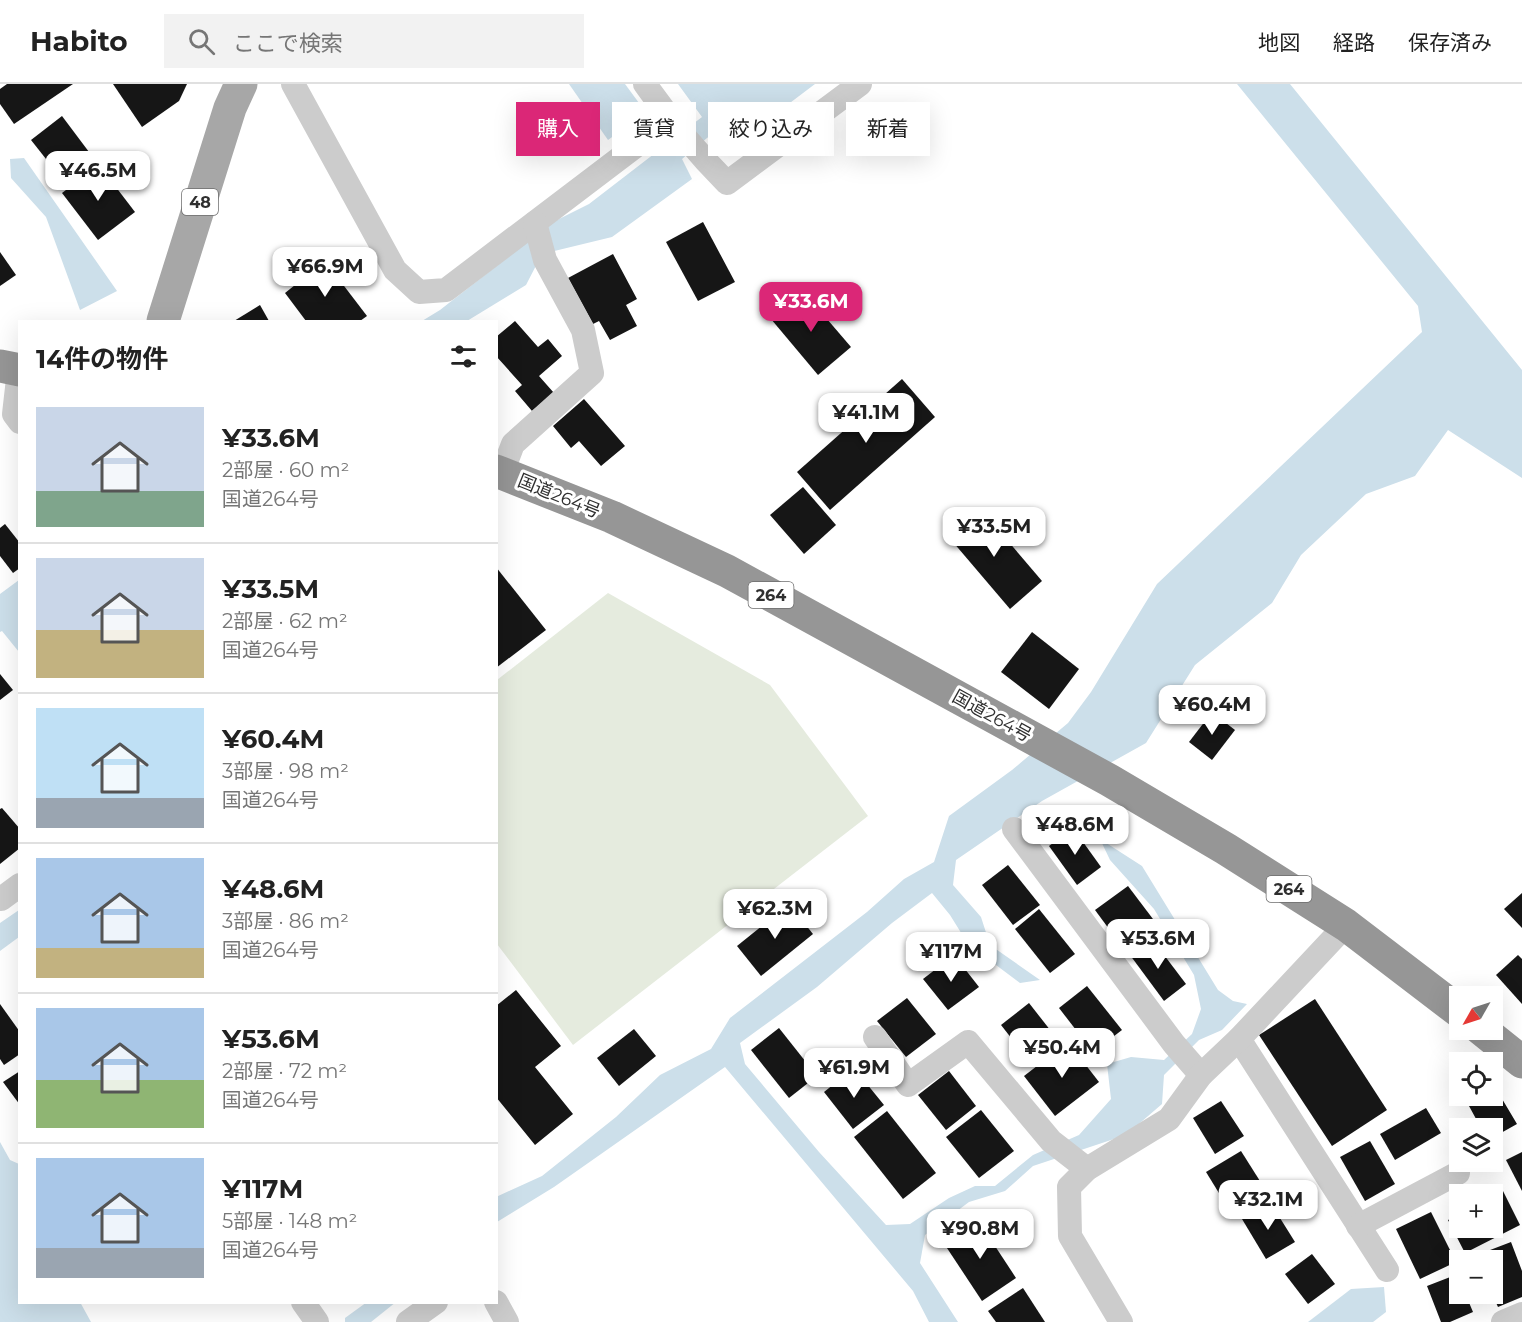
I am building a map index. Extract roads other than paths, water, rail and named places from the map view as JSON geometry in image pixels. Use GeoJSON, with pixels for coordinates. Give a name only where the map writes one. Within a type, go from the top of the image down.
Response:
{"type":"FeatureCollection","features":[{"type":"Feature","properties":{"kind":"highway"},"geometry":{"type":"LineString","coordinates":[[0,366],[18,370]]}},
{"type":"Feature","properties":{"kind":"highway","name":"国道264号"},"geometry":{"type":"LineString","coordinates":[[499,472],[612,517],[727,571],[1109,780],[1226,849],[1346,925],[1449,1004]]}},
{"type":"Feature","properties":{"kind":"highway"},"geometry":{"type":"LineString","coordinates":[[1500,1040],[1518,1051]]}},
{"type":"Feature","properties":{"kind":"main road","name":"48"},"geometry":{"type":"LineString","coordinates":[[163,320],[230,108],[241,84]]}},
{"type":"Feature","properties":{"kind":"street"},"geometry":{"type":"LineString","coordinates":[[293,84],[395,270],[419,292],[446,290],[623,156]]}},
{"type":"Feature","properties":{"kind":"street"},"geometry":{"type":"LineString","coordinates":[[645,84],[658,102]]}},
{"type":"Feature","properties":{"kind":"street"},"geometry":{"type":"LineString","coordinates":[[696,152],[727,183],[860,84]]}},
{"type":"Feature","properties":{"kind":"street"},"geometry":{"type":"LineString","coordinates":[[499,472],[513,444],[591,373],[582,330],[545,260],[535,223]]}},
{"type":"Feature","properties":{"kind":"street"},"geometry":{"type":"LineString","coordinates":[[18,379],[14,414],[18,419]]}},
{"type":"Feature","properties":{"kind":"street"},"geometry":{"type":"LineString","coordinates":[[1014,829],[1187,1059]]}},
{"type":"Feature","properties":{"kind":"street"},"geometry":{"type":"LineString","coordinates":[[1,899],[18,886]]}},
{"type":"Feature","properties":{"kind":"street"},"geometry":{"type":"LineString","coordinates":[[1187,1059],[1239,1040],[1346,925]]}},
{"type":"Feature","properties":{"kind":"street"},"geometry":{"type":"LineString","coordinates":[[875,1037],[908,1085],[968,1042],[1051,1141],[1087,1170]]}},
{"type":"Feature","properties":{"kind":"street"},"geometry":{"type":"LineString","coordinates":[[1239,1040],[1387,1270]]}},
{"type":"Feature","properties":{"kind":"street"},"geometry":{"type":"LineString","coordinates":[[1121,1322],[1070,1236],[1069,1187],[1087,1170],[1169,1119],[1187,1059]]}},
{"type":"Feature","properties":{"kind":"street"},"geometry":{"type":"LineString","coordinates":[[1358,1226],[1458,1173]]}},
{"type":"Feature","properties":{"kind":"street"},"geometry":{"type":"LineString","coordinates":[[304,1304],[317,1322]]}},
{"type":"Feature","properties":{"kind":"street"},"geometry":{"type":"LineString","coordinates":[[408,1322],[433,1304]]}},
{"type":"Feature","properties":{"kind":"street"},"geometry":{"type":"LineString","coordinates":[[497,1304],[507,1322]]}},
{"type":"Feature","properties":{"kind":"street"},"geometry":{"type":"LineString","coordinates":[[1503,1322],[1522,1314]]}},
{"type":"Feature","properties":{"kind":"water"},"geometry":{"type":"Polygon","coordinates":[[[569,84],[625,84],[638,102],[612,102],[612,137],[608,140],[600,129],[600,102],[582,102],[569,84]]]}},
{"type":"Feature","properties":{"kind":"water"},"geometry":{"type":"Polygon","coordinates":[[[678,84],[815,84],[791,102],[708,102],[708,137],[696,147],[696,122],[702,117],[696,109],[696,102],[691,102],[678,84]]]}},
{"type":"Feature","properties":{"kind":"water"},"geometry":{"type":"Polygon","coordinates":[[[1237,84],[1290,84],[1522,370],[1522,478],[1448,430],[1415,476],[1366,494],[1301,555],[1272,603],[1195,665],[1146,743],[1042,801],[956,860],[953,885],[981,917],[990,945],[1040,980],[1020,983],[968,944],[950,915],[932,893],[892,923],[817,987],[740,1043],[745,1064],[819,1152],[886,1225],[910,1224],[949,1198],[975,1186],[995,1186],[1033,1155],[1079,1135],[1111,1099],[1107,1064],[1131,1057],[1164,1060],[1192,1034],[1201,1009],[1194,975],[1154,909],[1110,860],[1100,839],[1142,866],[1218,990],[1233,1001],[1247,1004],[1222,1030],[1199,1040],[1164,1075],[1162,1104],[1126,1135],[1033,1166],[1005,1191],[969,1202],[925,1235],[920,1263],[958,1322],[929,1322],[913,1291],[725,1067],[554,1187],[498,1221],[498,1196],[542,1176],[616,1117],[660,1075],[711,1049],[730,1018],[867,912],[904,879],[934,862],[949,816],[1012,770],[1068,723],[1091,692],[1157,584],[1422,332],[1418,306],[1237,84]]]}},
{"type":"Feature","properties":{"kind":"water"},"geometry":{"type":"Polygon","coordinates":[[[651,156],[686,156],[682,159],[692,179],[612,237],[542,254],[526,285],[469,320],[424,320],[440,310],[553,222],[589,204],[651,156]]]}},
{"type":"Feature","properties":{"kind":"water"},"geometry":{"type":"Polygon","coordinates":[[[24,158],[117,291],[80,310],[46,217],[11,178],[10,159],[24,158]]]}},
{"type":"Feature","properties":{"kind":"water"},"geometry":{"type":"Polygon","coordinates":[[[18,581],[18,651],[2,631],[0,632],[0,594],[18,581]]]}},
{"type":"Feature","properties":{"kind":"water"},"geometry":{"type":"Polygon","coordinates":[[[18,911],[18,938],[0,951],[0,923],[18,911]]]}},
{"type":"Feature","properties":{"kind":"water"},"geometry":{"type":"Polygon","coordinates":[[[0,1142],[10,1160],[18,1164],[18,1304],[81,1304],[91,1322],[0,1322],[0,1142]]]}},
{"type":"Feature","properties":{"kind":"water"},"geometry":{"type":"Polygon","coordinates":[[[1384,1287],[1386,1312],[1373,1322],[1308,1322],[1351,1289],[1384,1287]]]}},
{"type":"Feature","properties":{"kind":"water"},"geometry":{"type":"Polygon","coordinates":[[[364,1304],[394,1304],[371,1322],[345,1322],[345,1318],[364,1304]]]}}]}
